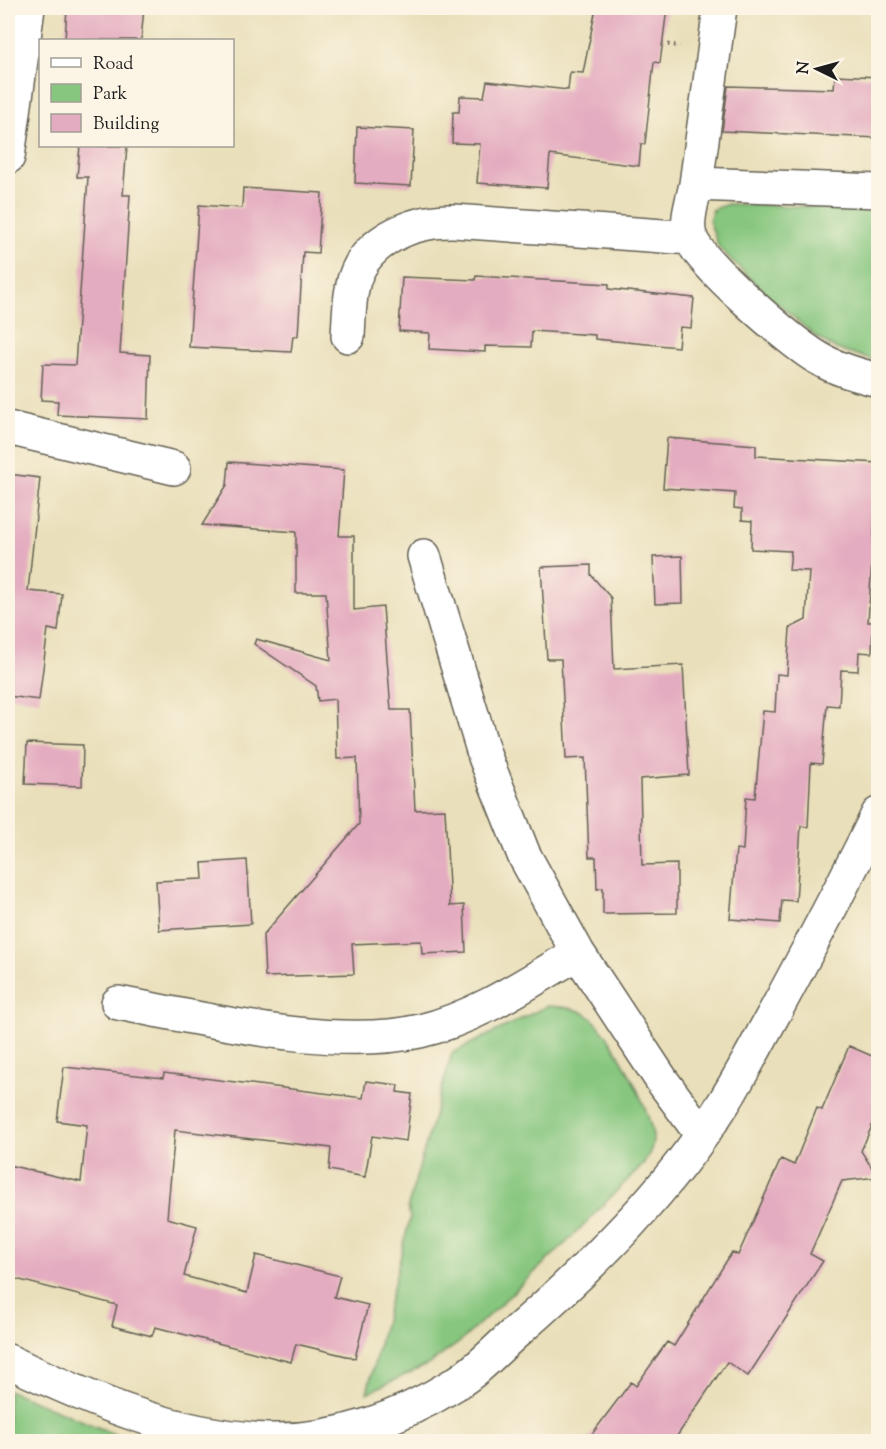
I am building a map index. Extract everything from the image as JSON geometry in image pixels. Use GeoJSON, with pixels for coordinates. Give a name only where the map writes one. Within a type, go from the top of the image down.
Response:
{"type":"FeatureCollection","features":[{"type":"Feature","properties":{"kind":"street"},"geometry":{"type":"LineString","coordinates":[[8,157],[28,8]]}},
{"type":"Feature","properties":{"kind":"street"},"geometry":{"type":"LineString","coordinates":[[720,8],[690,215],[691,238],[711,265],[784,333],[819,359],[854,374],[879,380]]}},
{"type":"Feature","properties":{"kind":"street"},"geometry":{"type":"LineString","coordinates":[[696,184],[879,191]]}},
{"type":"Feature","properties":{"kind":"street"},"geometry":{"type":"LineString","coordinates":[[348,336],[352,287],[362,263],[377,246],[397,231],[422,224],[454,221],[691,238]]}},
{"type":"Feature","properties":{"kind":"street"},"geometry":{"type":"LineString","coordinates":[[8,428],[174,468]]}},
{"type":"Feature","properties":{"kind":"street"},"geometry":{"type":"LineString","coordinates":[[424,556],[472,716],[505,812],[546,899],[578,953],[663,1082],[702,1135]]}},
{"type":"Feature","properties":{"kind":"street"},"geometry":{"type":"LineString","coordinates":[[8,1361],[113,1407],[178,1428],[271,1440],[304,1438],[355,1429],[405,1412],[458,1383],[539,1312],[600,1252],[655,1195],[702,1135],[747,1064],[879,814]]}},
{"type":"Feature","properties":{"kind":"street"},"geometry":{"type":"LineString","coordinates":[[118,1003],[231,1024],[301,1033],[348,1037],[398,1034],[444,1023],[506,995],[578,953]]}},
{"type":"Feature","properties":{"kind":"green space"},"geometry":{"type":"Polygon","coordinates":[[[728,204],[878,209],[878,361],[836,349],[815,336],[719,248],[709,220],[713,209],[728,204]]]}},
{"type":"Feature","properties":{"kind":"green space"},"geometry":{"type":"Polygon","coordinates":[[[547,1006],[580,1011],[599,1025],[609,1039],[639,1093],[646,1111],[653,1139],[650,1152],[643,1164],[568,1241],[460,1342],[429,1364],[367,1393],[410,1218],[408,1206],[452,1053],[547,1006]]]}},
{"type":"Feature","properties":{"kind":"green space"},"geometry":{"type":"Polygon","coordinates":[[[8,1390],[131,1441],[8,1441],[8,1390]]]}},
{"type":"Feature","properties":{"kind":"building"},"geometry":{"type":"Polygon","coordinates":[[[67,8],[144,8],[141,39],[65,39],[67,8]]]}},
{"type":"Feature","properties":{"kind":"building"},"geometry":{"type":"Polygon","coordinates":[[[596,8],[667,8],[660,63],[654,62],[645,144],[641,144],[639,166],[550,155],[547,188],[477,183],[480,144],[452,143],[453,112],[459,112],[460,96],[484,97],[487,81],[568,90],[570,72],[583,73],[596,8]]]}},
{"type":"Feature","properties":{"kind":"building"},"geometry":{"type":"Polygon","coordinates":[[[835,75],[879,77],[879,138],[722,131],[728,86],[834,89],[835,75]]]}},
{"type":"Feature","properties":{"kind":"building"},"geometry":{"type":"Polygon","coordinates":[[[357,127],[414,130],[411,186],[355,183],[357,127]]]}},
{"type":"Feature","properties":{"kind":"building"},"geometry":{"type":"Polygon","coordinates":[[[80,147],[127,147],[123,195],[130,195],[120,353],[150,355],[148,419],[57,415],[58,401],[41,400],[43,364],[75,365],[88,177],[77,177],[80,147]]]}},
{"type":"Feature","properties":{"kind":"building"},"geometry":{"type":"Polygon","coordinates":[[[243,188],[322,193],[318,253],[303,252],[298,336],[293,336],[291,352],[189,347],[199,205],[242,208],[243,188]]]}},
{"type":"Feature","properties":{"kind":"building"},"geometry":{"type":"Polygon","coordinates":[[[476,276],[609,284],[609,289],[694,298],[691,328],[680,327],[678,347],[595,339],[595,335],[532,331],[531,347],[485,346],[485,352],[429,349],[430,333],[399,331],[402,277],[475,280],[476,276]]]}},
{"type":"Feature","properties":{"kind":"building"},"geometry":{"type":"Polygon","coordinates":[[[667,438],[756,445],[756,456],[879,463],[879,516],[875,516],[868,622],[873,622],[872,653],[859,652],[858,671],[841,670],[839,706],[827,705],[822,764],[811,763],[808,827],[801,826],[796,901],[782,900],[780,923],[730,919],[736,849],[743,850],[746,797],[755,798],[763,711],[775,712],[777,674],[787,675],[790,628],[806,620],[809,571],[789,570],[791,551],[751,549],[752,521],[742,520],[742,509],[734,508],[735,493],[663,488],[667,438]]]}},
{"type":"Feature","properties":{"kind":"building"},"geometry":{"type":"Polygon","coordinates":[[[229,462],[344,470],[339,536],[354,536],[354,610],[383,607],[391,710],[410,710],[415,810],[445,809],[450,906],[464,905],[466,952],[422,954],[421,941],[352,944],[354,974],[265,977],[263,935],[359,824],[357,758],[337,759],[335,699],[318,701],[316,686],[254,644],[256,639],[331,660],[326,593],[296,593],[296,532],[202,525],[227,485],[229,462]]]}},
{"type":"Feature","properties":{"kind":"building"},"geometry":{"type":"Polygon","coordinates":[[[8,474],[40,478],[28,591],[62,594],[58,631],[48,629],[39,700],[8,696],[8,474]]]}},
{"type":"Feature","properties":{"kind":"building"},"geometry":{"type":"Polygon","coordinates":[[[682,556],[683,603],[655,604],[653,557],[682,556]]]}},
{"type":"Feature","properties":{"kind":"building"},"geometry":{"type":"Polygon","coordinates":[[[591,565],[591,575],[611,598],[614,669],[683,665],[689,775],[640,779],[642,865],[677,864],[677,913],[603,914],[603,888],[597,889],[596,857],[589,857],[585,758],[566,759],[561,659],[547,659],[541,567],[591,565]]]}},
{"type":"Feature","properties":{"kind":"building"},"geometry":{"type":"Polygon","coordinates":[[[27,743],[83,745],[82,786],[25,784],[27,743]]]}},
{"type":"Feature","properties":{"kind":"building"},"geometry":{"type":"Polygon","coordinates":[[[247,860],[251,924],[159,930],[156,881],[203,879],[202,863],[247,860]]]}},
{"type":"Feature","properties":{"kind":"building"},"geometry":{"type":"Polygon","coordinates":[[[849,1046],[879,1059],[879,1110],[861,1151],[878,1177],[842,1181],[810,1254],[823,1261],[748,1376],[727,1362],[673,1442],[586,1442],[631,1382],[636,1386],[667,1342],[674,1346],[732,1252],[738,1255],[781,1159],[794,1165],[817,1108],[822,1110],[849,1046]]]}},
{"type":"Feature","properties":{"kind":"building"},"geometry":{"type":"Polygon","coordinates":[[[64,1067],[163,1078],[164,1073],[363,1098],[366,1081],[398,1085],[397,1092],[412,1094],[406,1141],[372,1136],[365,1177],[329,1170],[331,1148],[175,1130],[167,1218],[197,1226],[184,1276],[247,1293],[256,1255],[340,1276],[334,1297],[368,1305],[355,1358],[296,1344],[291,1362],[155,1327],[152,1336],[112,1326],[117,1305],[8,1277],[8,1165],[81,1182],[87,1125],[57,1121],[64,1067]]]}}]}
